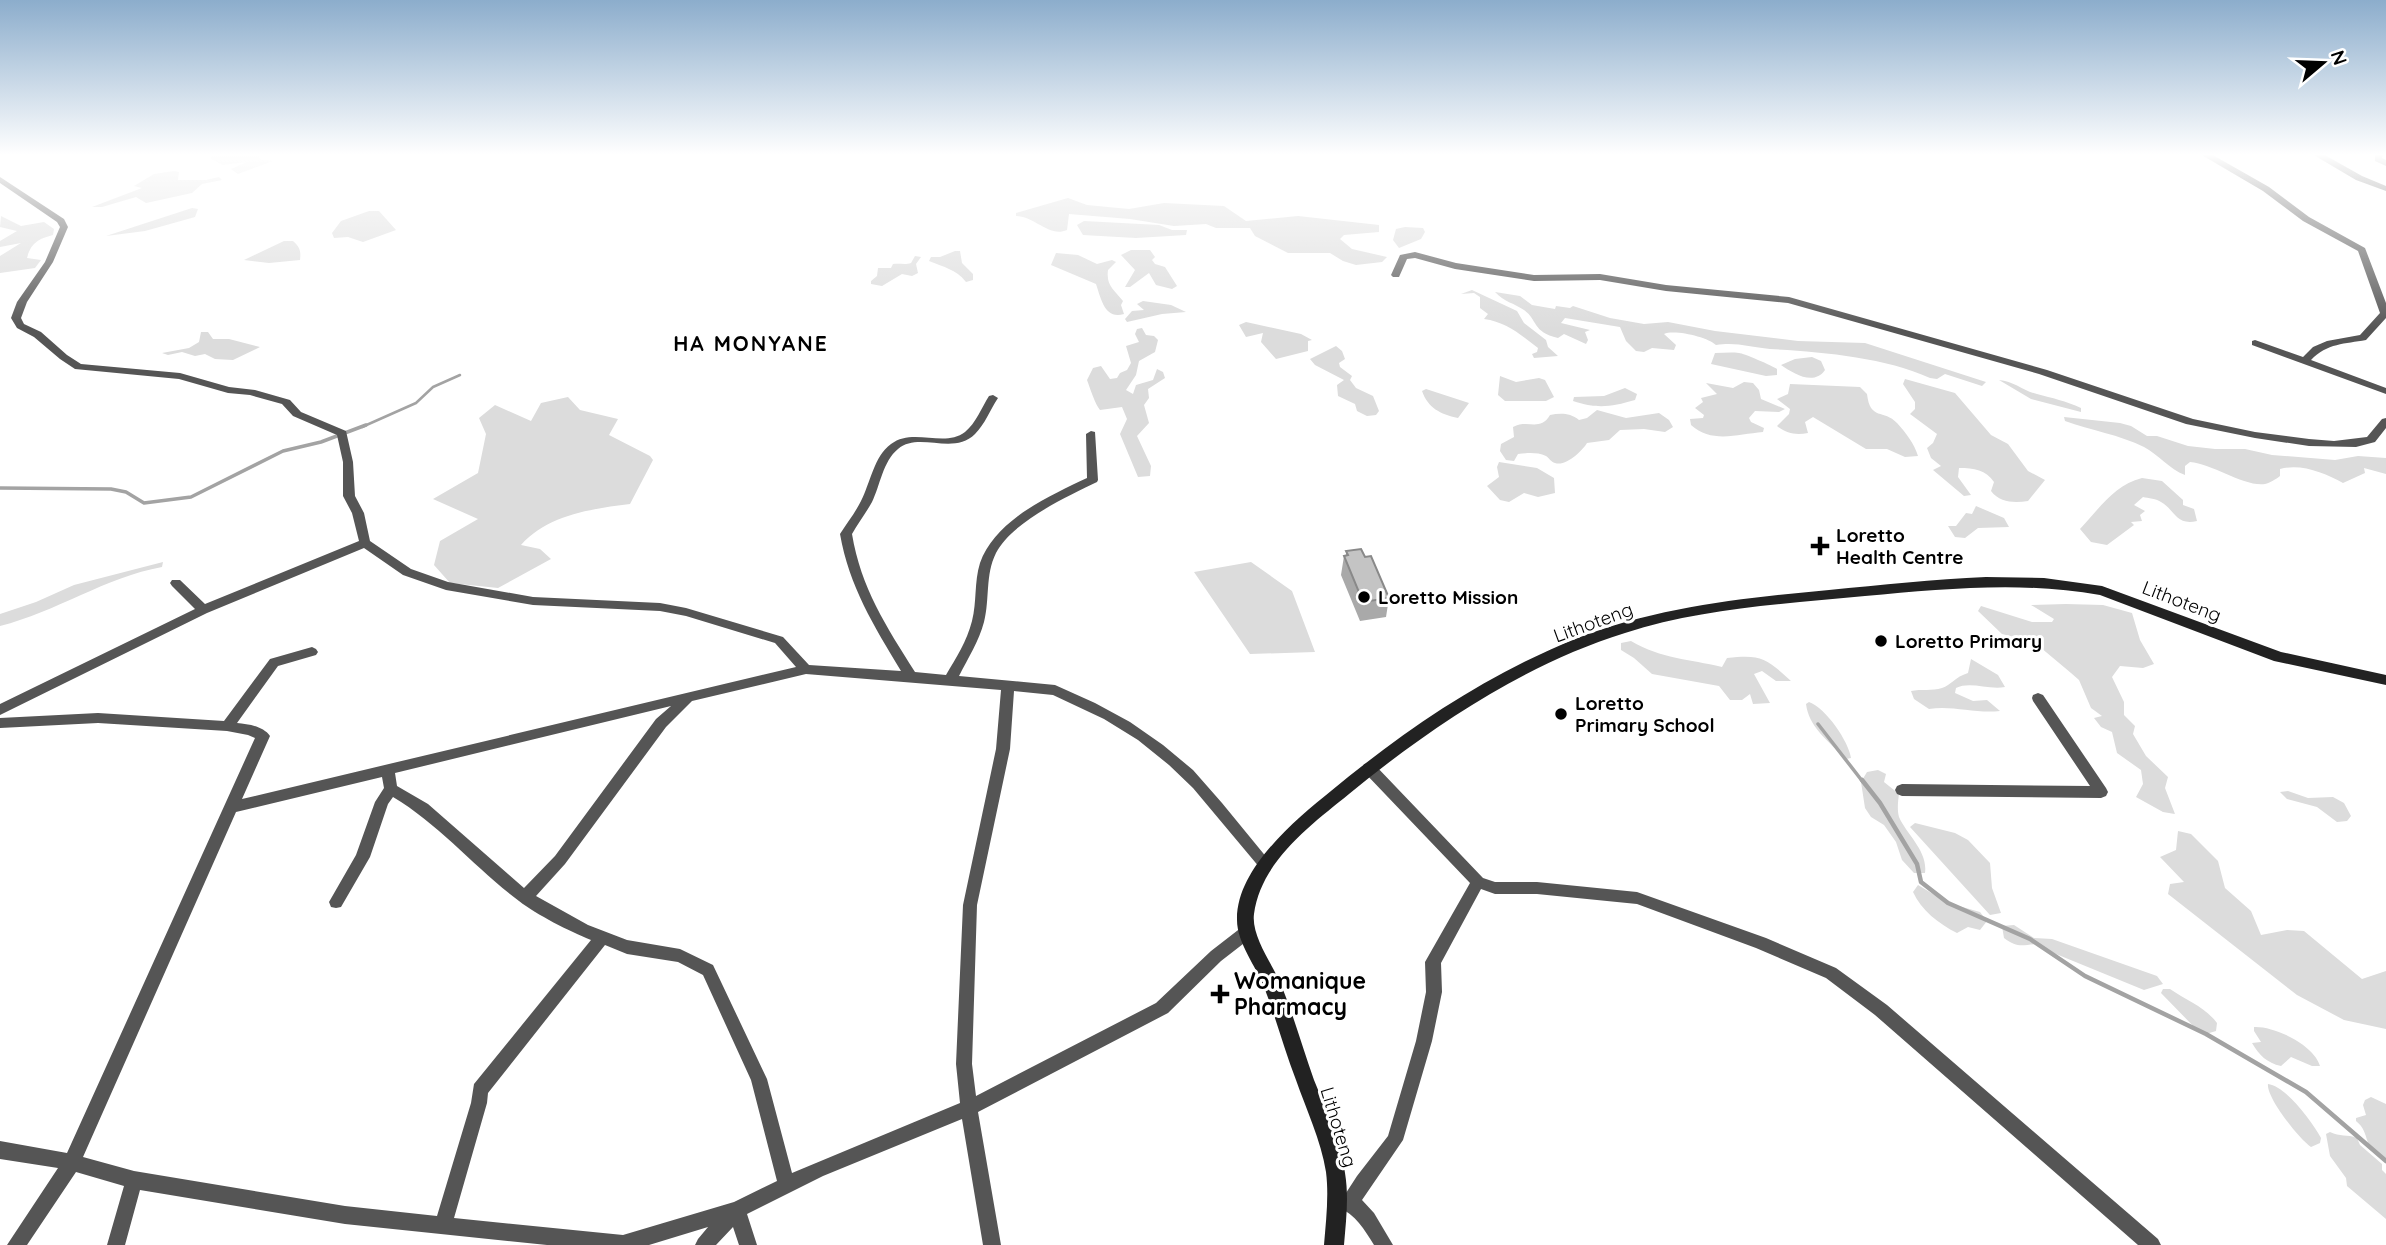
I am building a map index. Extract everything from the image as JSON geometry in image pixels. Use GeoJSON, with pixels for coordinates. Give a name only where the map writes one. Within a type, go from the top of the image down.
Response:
{"type":"FeatureCollection","features":[{"type":"Feature","properties":{"kind":"main road","name":"Lithoteng"},"geometry":{"type":"LineString","coordinates":[[1334,1245],[1344,1201],[1334,1162],[1267,970],[1247,932],[1246,913],[1265,864],[1280,843],[1369,768],[1499,682],[1564,651],[1623,628],[1682,615],[1962,582],[2072,584],[2102,591],[2279,657],[2386,680]]}},
{"type":"Feature","properties":{"kind":"street"},"geometry":{"type":"LineString","coordinates":[[48,212],[61,221],[64,227],[49,262],[22,302],[16,318],[20,326],[40,334],[66,361],[79,367],[180,376],[228,390],[251,392],[286,402],[297,414],[342,433],[348,462],[349,496],[358,513],[365,543],[407,572],[446,586],[533,601],[660,607],[686,612],[779,640],[806,669]]}},
{"type":"Feature","properties":{"kind":"street"},"geometry":{"type":"LineString","coordinates":[[2297,212],[2362,250],[2386,313],[2363,338],[2336,341],[2313,350],[2305,361]]}},
{"type":"Feature","properties":{"kind":"street"},"geometry":{"type":"LineString","coordinates":[[1395,275],[1403,257],[1415,255],[1455,266],[1534,278],[1600,277],[1666,288],[1789,300],[2056,376],[2214,428],[2343,445],[2371,440],[2386,421]]}},
{"type":"Feature","properties":{"kind":"street"},"geometry":{"type":"LineString","coordinates":[[2255,343],[2386,391]]}},
{"type":"Feature","properties":{"kind":"street"},"geometry":{"type":"LineString","coordinates":[[911,676],[866,604],[849,563],[846,534],[866,504],[890,451],[897,444],[908,441],[956,440],[966,436],[975,428],[993,398]]}},
{"type":"Feature","properties":{"kind":"street"},"geometry":{"type":"LineString","coordinates":[[950,680],[978,622],[981,576],[996,544],[1027,517],[1067,492],[1093,480],[1091,434]]}},
{"type":"Feature","properties":{"kind":"street"},"geometry":{"type":"LineString","coordinates":[[0,710],[203,610],[365,543]]}},
{"type":"Feature","properties":{"kind":"street"},"geometry":{"type":"LineString","coordinates":[[176,583],[203,610]]}},
{"type":"Feature","properties":{"kind":"street"},"geometry":{"type":"LineString","coordinates":[[227,726],[274,662],[312,652]]}},
{"type":"Feature","properties":{"kind":"street"},"geometry":{"type":"LineString","coordinates":[[229,808],[806,669],[1055,690],[1078,699],[1149,742],[1188,773],[1265,864]]}},
{"type":"Feature","properties":{"kind":"street"},"geometry":{"type":"LineString","coordinates":[[992,1245],[964,1063],[970,905],[1003,749],[1009,686]]}},
{"type":"Feature","properties":{"kind":"street"},"geometry":{"type":"LineString","coordinates":[[1902,790],[2101,792],[2038,698]]}},
{"type":"Feature","properties":{"kind":"street"},"geometry":{"type":"LineString","coordinates":[[525,898],[568,850],[661,723],[687,699]]}},
{"type":"Feature","properties":{"kind":"street"},"geometry":{"type":"LineString","coordinates":[[0,723],[98,718],[227,726],[251,730],[263,736],[72,1161],[16,1245]]}},
{"type":"Feature","properties":{"kind":"street"},"geometry":{"type":"LineString","coordinates":[[1369,768],[1478,882],[1495,888],[1537,888],[1637,898],[1761,943],[1831,972],[1881,1010],[2152,1245]]}},
{"type":"Feature","properties":{"kind":"street"},"geometry":{"type":"LineString","coordinates":[[336,902],[363,857],[382,802],[391,789],[388,770]]}},
{"type":"Feature","properties":{"kind":"street"},"geometry":{"type":"LineString","coordinates":[[391,789],[423,808],[525,898],[583,930],[627,947],[680,956],[709,970],[759,1079],[787,1185]]}},
{"type":"Feature","properties":{"kind":"street"},"geometry":{"type":"LineString","coordinates":[[1384,1245],[1360,1210],[1344,1201],[1363,1182],[1395,1140],[1424,1041],[1434,992],[1433,962],[1478,882]]}},
{"type":"Feature","properties":{"kind":"street"},"geometry":{"type":"LineString","coordinates":[[0,1150],[72,1161],[134,1180],[345,1215],[621,1244],[737,1210],[817,1170],[969,1108],[1162,1008],[1216,956],[1247,932]]}},
{"type":"Feature","properties":{"kind":"street"},"geometry":{"type":"LineString","coordinates":[[443,1225],[479,1103],[480,1090],[602,937]]}},
{"type":"Feature","properties":{"kind":"street"},"geometry":{"type":"LineString","coordinates":[[116,1245],[134,1180]]}},
{"type":"Feature","properties":{"kind":"street"},"geometry":{"type":"LineString","coordinates":[[704,1245],[737,1210]]}},
{"type":"Feature","properties":{"kind":"street"},"geometry":{"type":"LineString","coordinates":[[737,1210],[748,1245]]}},
{"type":"Feature","properties":{"kind":"shaded area"},"geometry":{"type":"Polygon","coordinates":[[[179,212],[197,212],[195,217],[145,231],[106,236],[179,212]]]}},
{"type":"Feature","properties":{"kind":"shaded area"},"geometry":{"type":"Polygon","coordinates":[[[366,212],[380,212],[396,230],[363,242],[348,237],[334,238],[332,233],[341,221],[366,212]]]}},
{"type":"Feature","properties":{"kind":"shaded area"},"geometry":{"type":"Polygon","coordinates":[[[1233,212],[1246,221],[1298,216],[1379,225],[1379,232],[1344,235],[1340,239],[1352,249],[1387,257],[1382,262],[1356,265],[1330,253],[1288,253],[1255,236],[1250,228],[1216,228],[1206,224],[1174,226],[1069,214],[1067,230],[1060,232],[1016,216],[1016,213],[1233,212]]]}},
{"type":"Feature","properties":{"kind":"shaded area"},"geometry":{"type":"Polygon","coordinates":[[[1,216],[21,226],[44,222],[54,229],[53,235],[39,240],[31,249],[27,258],[41,260],[35,268],[0,273],[0,256],[21,243],[0,247],[0,241],[17,231],[0,227],[1,216]]]}},
{"type":"Feature","properties":{"kind":"shaded area"},"geometry":{"type":"Polygon","coordinates":[[[1084,221],[1159,225],[1172,230],[1187,230],[1186,235],[1136,238],[1083,235],[1077,225],[1084,221]]]}},
{"type":"Feature","properties":{"kind":"shaded area"},"geometry":{"type":"Polygon","coordinates":[[[1423,228],[1425,232],[1421,239],[1399,248],[1393,240],[1396,229],[1423,228]]]}},
{"type":"Feature","properties":{"kind":"shaded area"},"geometry":{"type":"Polygon","coordinates":[[[284,241],[293,241],[297,245],[300,260],[269,263],[244,260],[284,241]]]}},
{"type":"Feature","properties":{"kind":"shaded area"},"geometry":{"type":"Polygon","coordinates":[[[1131,250],[1150,250],[1155,257],[1152,260],[1155,264],[1165,267],[1177,286],[1172,289],[1156,285],[1149,273],[1130,287],[1125,287],[1135,270],[1121,255],[1131,250]]]}},
{"type":"Feature","properties":{"kind":"shaded area"},"geometry":{"type":"Polygon","coordinates":[[[960,251],[962,263],[973,274],[973,280],[966,282],[954,271],[929,261],[931,257],[940,257],[960,251]]]}},
{"type":"Feature","properties":{"kind":"shaded area"},"geometry":{"type":"Polygon","coordinates":[[[1056,253],[1078,255],[1097,264],[1112,260],[1116,262],[1108,270],[1108,280],[1123,301],[1121,305],[1124,314],[1112,314],[1108,311],[1096,284],[1051,265],[1056,253]]]}},
{"type":"Feature","properties":{"kind":"shaded area"},"geometry":{"type":"Polygon","coordinates":[[[915,256],[921,257],[916,264],[918,273],[912,276],[902,274],[882,286],[871,284],[877,276],[878,268],[911,263],[915,256]]]}},
{"type":"Feature","properties":{"kind":"shaded area"},"geometry":{"type":"Polygon","coordinates":[[[1472,290],[1517,311],[1524,323],[1546,340],[1548,347],[1558,356],[1534,358],[1532,354],[1537,352],[1538,348],[1519,333],[1484,319],[1488,314],[1480,308],[1480,297],[1474,293],[1461,294],[1472,290]]]}},
{"type":"Feature","properties":{"kind":"shaded area"},"geometry":{"type":"Polygon","coordinates":[[[1495,292],[1520,296],[1532,305],[1555,309],[1556,306],[1573,306],[1610,318],[1644,324],[1668,322],[1715,331],[1798,341],[1865,343],[1986,382],[1982,386],[1945,374],[1937,379],[1930,378],[1893,365],[1852,357],[1737,344],[1716,345],[1699,337],[1675,332],[1664,334],[1676,345],[1674,350],[1652,348],[1644,352],[1636,351],[1626,341],[1620,327],[1565,318],[1561,323],[1590,330],[1585,332],[1588,340],[1586,344],[1564,334],[1558,338],[1544,333],[1524,310],[1495,292]]]}},
{"type":"Feature","properties":{"kind":"shaded area"},"geometry":{"type":"Polygon","coordinates":[[[1143,301],[1171,305],[1186,312],[1127,322],[1125,319],[1132,311],[1144,310],[1137,304],[1143,301]]]}},
{"type":"Feature","properties":{"kind":"shaded area"},"geometry":{"type":"Polygon","coordinates":[[[1246,322],[1301,334],[1312,340],[1308,341],[1308,351],[1276,359],[1261,342],[1263,333],[1246,337],[1239,325],[1246,322]]]}},
{"type":"Feature","properties":{"kind":"shaded area"},"geometry":{"type":"Polygon","coordinates":[[[1142,328],[1146,335],[1154,336],[1158,340],[1155,352],[1139,361],[1136,375],[1126,390],[1133,394],[1136,385],[1153,380],[1157,369],[1163,372],[1165,378],[1148,389],[1149,398],[1144,405],[1149,423],[1137,436],[1151,466],[1150,476],[1138,477],[1120,434],[1127,419],[1122,407],[1100,410],[1087,380],[1093,368],[1101,366],[1110,379],[1117,378],[1127,370],[1131,363],[1126,346],[1139,342],[1135,334],[1137,329],[1142,328]]]}},
{"type":"Feature","properties":{"kind":"shaded area"},"geometry":{"type":"Polygon","coordinates":[[[201,332],[208,332],[213,339],[229,339],[260,347],[233,360],[215,359],[205,354],[195,356],[182,352],[168,355],[162,353],[189,348],[199,342],[201,332]]]}},
{"type":"Feature","properties":{"kind":"shaded area"},"geometry":{"type":"Polygon","coordinates":[[[1336,346],[1345,359],[1339,363],[1340,367],[1352,376],[1350,380],[1356,388],[1373,396],[1379,411],[1376,415],[1367,416],[1357,411],[1355,404],[1338,396],[1337,385],[1344,380],[1315,365],[1310,359],[1336,346]]]}},
{"type":"Feature","properties":{"kind":"shaded area"},"geometry":{"type":"Polygon","coordinates":[[[1715,353],[1746,355],[1777,369],[1777,375],[1766,376],[1711,364],[1715,353]]]}},
{"type":"Feature","properties":{"kind":"shaded area"},"geometry":{"type":"Polygon","coordinates":[[[1812,357],[1821,361],[1825,370],[1815,377],[1798,375],[1781,365],[1795,359],[1812,357]]]}},
{"type":"Feature","properties":{"kind":"shaded area"},"geometry":{"type":"Polygon","coordinates":[[[1500,376],[1516,382],[1539,378],[1545,380],[1554,397],[1546,401],[1505,401],[1498,395],[1500,376]]]}},
{"type":"Feature","properties":{"kind":"shaded area"},"geometry":{"type":"Polygon","coordinates":[[[1905,379],[1955,393],[1991,435],[2008,444],[2028,471],[2045,480],[2028,501],[2003,500],[1991,491],[1994,482],[1983,472],[1959,468],[1958,477],[1971,495],[1964,496],[1933,470],[1941,466],[1931,458],[1927,448],[1937,434],[1910,414],[1915,409],[1915,402],[1903,384],[1905,379]]]}},
{"type":"Feature","properties":{"kind":"shaded area"},"geometry":{"type":"Polygon","coordinates":[[[1999,380],[2081,408],[2081,412],[2031,399],[1999,380]]]}},
{"type":"Feature","properties":{"kind":"shaded area"},"geometry":{"type":"Polygon","coordinates":[[[1744,382],[1753,383],[1759,390],[1761,399],[1785,409],[1779,412],[1755,411],[1749,418],[1751,422],[1764,428],[1763,432],[1716,436],[1699,431],[1691,425],[1690,419],[1703,418],[1704,415],[1695,408],[1703,402],[1701,398],[1717,394],[1706,383],[1733,388],[1744,382]]]}},
{"type":"Feature","properties":{"kind":"shaded area"},"geometry":{"type":"Polygon","coordinates":[[[1790,384],[1860,387],[1867,394],[1874,411],[1892,419],[1904,431],[1918,456],[1905,457],[1887,449],[1866,449],[1813,417],[1805,422],[1808,433],[1784,431],[1777,426],[1789,414],[1790,409],[1777,399],[1788,394],[1790,384]]]}},
{"type":"Feature","properties":{"kind":"shaded area"},"geometry":{"type":"Polygon","coordinates":[[[1625,388],[1637,394],[1635,400],[1604,406],[1573,401],[1574,397],[1604,396],[1625,388]]]}},
{"type":"Feature","properties":{"kind":"shaded area"},"geometry":{"type":"Polygon","coordinates":[[[1426,389],[1469,403],[1458,418],[1436,409],[1428,402],[1422,391],[1426,389]]]}},
{"type":"Feature","properties":{"kind":"shaded area"},"geometry":{"type":"Polygon","coordinates":[[[568,397],[580,410],[618,419],[609,435],[653,460],[630,504],[585,511],[544,527],[521,545],[540,549],[551,559],[498,588],[450,583],[434,565],[440,541],[478,519],[433,499],[478,473],[486,434],[479,418],[495,405],[531,421],[541,403],[568,397]]]}},
{"type":"Feature","properties":{"kind":"shaded area"},"geometry":{"type":"Polygon","coordinates":[[[1597,410],[1626,418],[1659,413],[1669,420],[1673,427],[1665,432],[1620,430],[1609,440],[1587,443],[1574,457],[1559,464],[1536,453],[1518,454],[1514,461],[1506,460],[1500,451],[1501,444],[1514,437],[1513,427],[1542,423],[1554,414],[1569,415],[1579,420],[1587,418],[1597,410]]]}},
{"type":"Feature","properties":{"kind":"shaded area"},"geometry":{"type":"Polygon","coordinates":[[[2064,417],[2120,423],[2147,436],[2157,436],[2188,446],[2245,449],[2272,455],[2335,460],[2358,456],[2386,458],[2386,474],[2364,468],[2365,473],[2343,483],[2313,470],[2288,467],[2280,469],[2280,476],[2271,482],[2257,484],[2190,462],[2185,466],[2185,475],[2144,447],[2065,421],[2064,417]]]}},
{"type":"Feature","properties":{"kind":"shaded area"},"geometry":{"type":"Polygon","coordinates":[[[1499,462],[1537,468],[1554,478],[1555,493],[1538,497],[1524,493],[1509,502],[1500,500],[1487,486],[1499,477],[1499,462]]]}},
{"type":"Feature","properties":{"kind":"shaded area"},"geometry":{"type":"Polygon","coordinates":[[[2142,478],[2162,481],[2183,500],[2183,505],[2194,509],[2197,521],[2184,521],[2166,505],[2143,497],[2134,505],[2145,511],[2140,515],[2142,521],[2131,522],[2134,525],[2107,545],[2091,542],[2080,529],[2115,492],[2142,478]]]}},
{"type":"Feature","properties":{"kind":"shaded area"},"geometry":{"type":"Polygon","coordinates":[[[1976,506],[2004,518],[2009,527],[1978,528],[1965,538],[1955,537],[1948,526],[1956,526],[1966,513],[1972,514],[1976,506]]]}},
{"type":"Feature","properties":{"kind":"shaded area"},"geometry":{"type":"Polygon","coordinates":[[[163,562],[162,567],[121,578],[21,620],[0,626],[0,614],[74,585],[163,562]]]}},
{"type":"Feature","properties":{"kind":"shaded area"},"geometry":{"type":"Polygon","coordinates":[[[1251,562],[1292,591],[1315,652],[1250,654],[1194,572],[1251,562]]]}},
{"type":"Feature","properties":{"kind":"shaded area"},"geometry":{"type":"Polygon","coordinates":[[[2031,605],[2103,605],[2132,613],[2140,640],[2154,664],[2143,668],[2120,666],[2112,677],[2124,702],[2124,715],[2135,726],[2133,734],[2146,756],[2168,777],[2165,788],[2175,814],[2163,812],[2136,797],[2143,784],[2141,770],[2117,753],[2112,732],[2101,727],[2094,718],[2102,716],[2091,708],[2079,680],[2034,642],[2002,634],[1978,611],[1981,606],[2032,622],[2052,622],[2054,619],[2031,605]]]}},
{"type":"Feature","properties":{"kind":"shaded area"},"geometry":{"type":"Polygon","coordinates":[[[1631,641],[1665,655],[1722,667],[1727,658],[1756,657],[1775,667],[1791,681],[1776,681],[1762,671],[1754,674],[1770,703],[1753,704],[1750,694],[1742,700],[1730,700],[1719,686],[1652,674],[1621,650],[1621,643],[1631,641]]]}},
{"type":"Feature","properties":{"kind":"shaded area"},"geometry":{"type":"Polygon","coordinates":[[[1971,659],[1998,675],[2005,687],[1967,685],[1956,688],[1955,693],[1973,701],[1987,700],[2000,711],[1929,709],[1914,699],[1911,691],[1942,688],[1968,673],[1971,659]]]}},
{"type":"Feature","properties":{"kind":"shaded area"},"geometry":{"type":"Polygon","coordinates":[[[1809,702],[1816,705],[1836,726],[1851,758],[1846,759],[1841,755],[1814,726],[1806,704],[1809,702]]]}},
{"type":"Feature","properties":{"kind":"shaded area"},"geometry":{"type":"Polygon","coordinates":[[[1878,770],[1886,774],[1884,782],[1899,794],[1899,817],[1920,850],[1925,873],[1914,873],[1902,860],[1896,842],[1884,825],[1871,817],[1865,808],[1861,782],[1867,772],[1878,770]]]}},
{"type":"Feature","properties":{"kind":"shaded area"},"geometry":{"type":"Polygon","coordinates":[[[2288,791],[2308,798],[2333,797],[2344,803],[2351,816],[2347,821],[2337,822],[2317,807],[2287,799],[2280,792],[2288,791]]]}},
{"type":"Feature","properties":{"kind":"shaded area"},"geometry":{"type":"Polygon","coordinates":[[[1915,823],[1955,833],[1968,840],[1990,863],[1992,888],[2001,913],[1990,915],[1910,827],[1915,823]]]}},
{"type":"Feature","properties":{"kind":"shaded area"},"geometry":{"type":"Polygon","coordinates":[[[2178,831],[2191,834],[2218,861],[2225,888],[2251,911],[2261,935],[2287,930],[2304,931],[2362,979],[2386,971],[2386,1029],[2344,1020],[2297,995],[2168,894],[2170,884],[2184,882],[2160,857],[2176,850],[2178,831]]]}},
{"type":"Feature","properties":{"kind":"shaded area"},"geometry":{"type":"Polygon","coordinates":[[[1918,885],[1948,903],[1980,912],[1987,921],[1980,930],[1968,927],[1957,933],[1937,921],[1921,905],[1913,892],[1918,885]]]}},
{"type":"Feature","properties":{"kind":"shaded area"},"geometry":{"type":"Polygon","coordinates":[[[2014,925],[2034,938],[2052,939],[2157,976],[2163,984],[2144,990],[2037,944],[2013,943],[2004,938],[2002,926],[2014,925]]]}},
{"type":"Feature","properties":{"kind":"shaded area"},"geometry":{"type":"Polygon","coordinates":[[[2163,989],[2170,989],[2207,1012],[2217,1023],[2216,1031],[2206,1034],[2199,1032],[2161,993],[2163,989]]]}},
{"type":"Feature","properties":{"kind":"shaded area"},"geometry":{"type":"Polygon","coordinates":[[[2254,1027],[2293,1038],[2310,1051],[2320,1066],[2312,1066],[2291,1057],[2281,1066],[2268,1061],[2252,1043],[2261,1042],[2254,1027]]]}},
{"type":"Feature","properties":{"kind":"shaded area"},"geometry":{"type":"Polygon","coordinates":[[[2268,1084],[2283,1091],[2298,1106],[2321,1138],[2320,1143],[2311,1147],[2299,1136],[2272,1098],[2268,1084]]]}},
{"type":"Feature","properties":{"kind":"shaded area"},"geometry":{"type":"Polygon","coordinates":[[[2371,1097],[2386,1104],[2386,1159],[2369,1145],[2364,1131],[2356,1121],[2356,1118],[2366,1115],[2363,1105],[2365,1100],[2371,1097]]]}},
{"type":"Feature","properties":{"kind":"shaded area"},"geometry":{"type":"Polygon","coordinates":[[[2330,1132],[2357,1138],[2360,1145],[2382,1164],[2382,1170],[2386,1174],[2386,1219],[2347,1186],[2346,1178],[2330,1156],[2326,1134],[2330,1132]]]}},
{"type":"Feature","properties":{"kind":"building"},"geometry":{"type":"Polygon","coordinates":[[[1361,549],[1365,557],[1371,556],[1389,598],[1363,602],[1344,556],[1348,555],[1346,551],[1361,549]]]}},
{"type":"Feature","properties":{"kind":"waterway"},"geometry":{"type":"LineString","coordinates":[[362,427],[416,403],[433,387],[460,375]]}},
{"type":"Feature","properties":{"kind":"waterway"},"geometry":{"type":"LineString","coordinates":[[0,488],[111,489],[126,492],[144,503],[191,497],[283,451],[321,442],[366,425]]}},
{"type":"Feature","properties":{"kind":"waterway"},"geometry":{"type":"LineString","coordinates":[[1818,724],[1863,782]]}},
{"type":"Feature","properties":{"kind":"waterway"},"geometry":{"type":"LineString","coordinates":[[1862,780],[1880,803],[1917,864],[1921,882],[1948,903],[2030,939],[2085,976],[2206,1034],[2306,1092],[2386,1161]]}},
{"type":"Feature","properties":{"kind":"place","name":"Loretto Health Centre"},"geometry":{"type":"Point","coordinates":[1820,546]}},
{"type":"Feature","properties":{"kind":"place","name":"Loretto Mission"},"geometry":{"type":"Point","coordinates":[1364,597]}},
{"type":"Feature","properties":{"kind":"place","name":"Loretto Primary"},"geometry":{"type":"Point","coordinates":[1881,641]}},
{"type":"Feature","properties":{"kind":"place","name":"Loretto Primary School"},"geometry":{"type":"Point","coordinates":[1561,714]}},
{"type":"Feature","properties":{"kind":"place","name":"Womanique Pharmacy"},"geometry":{"type":"Point","coordinates":[1220,994]}},
{"type":"Feature","properties":{"kind":"district","name":"HA MONYANE"},"geometry":{"type":"Point","coordinates":[751,344]}}]}
